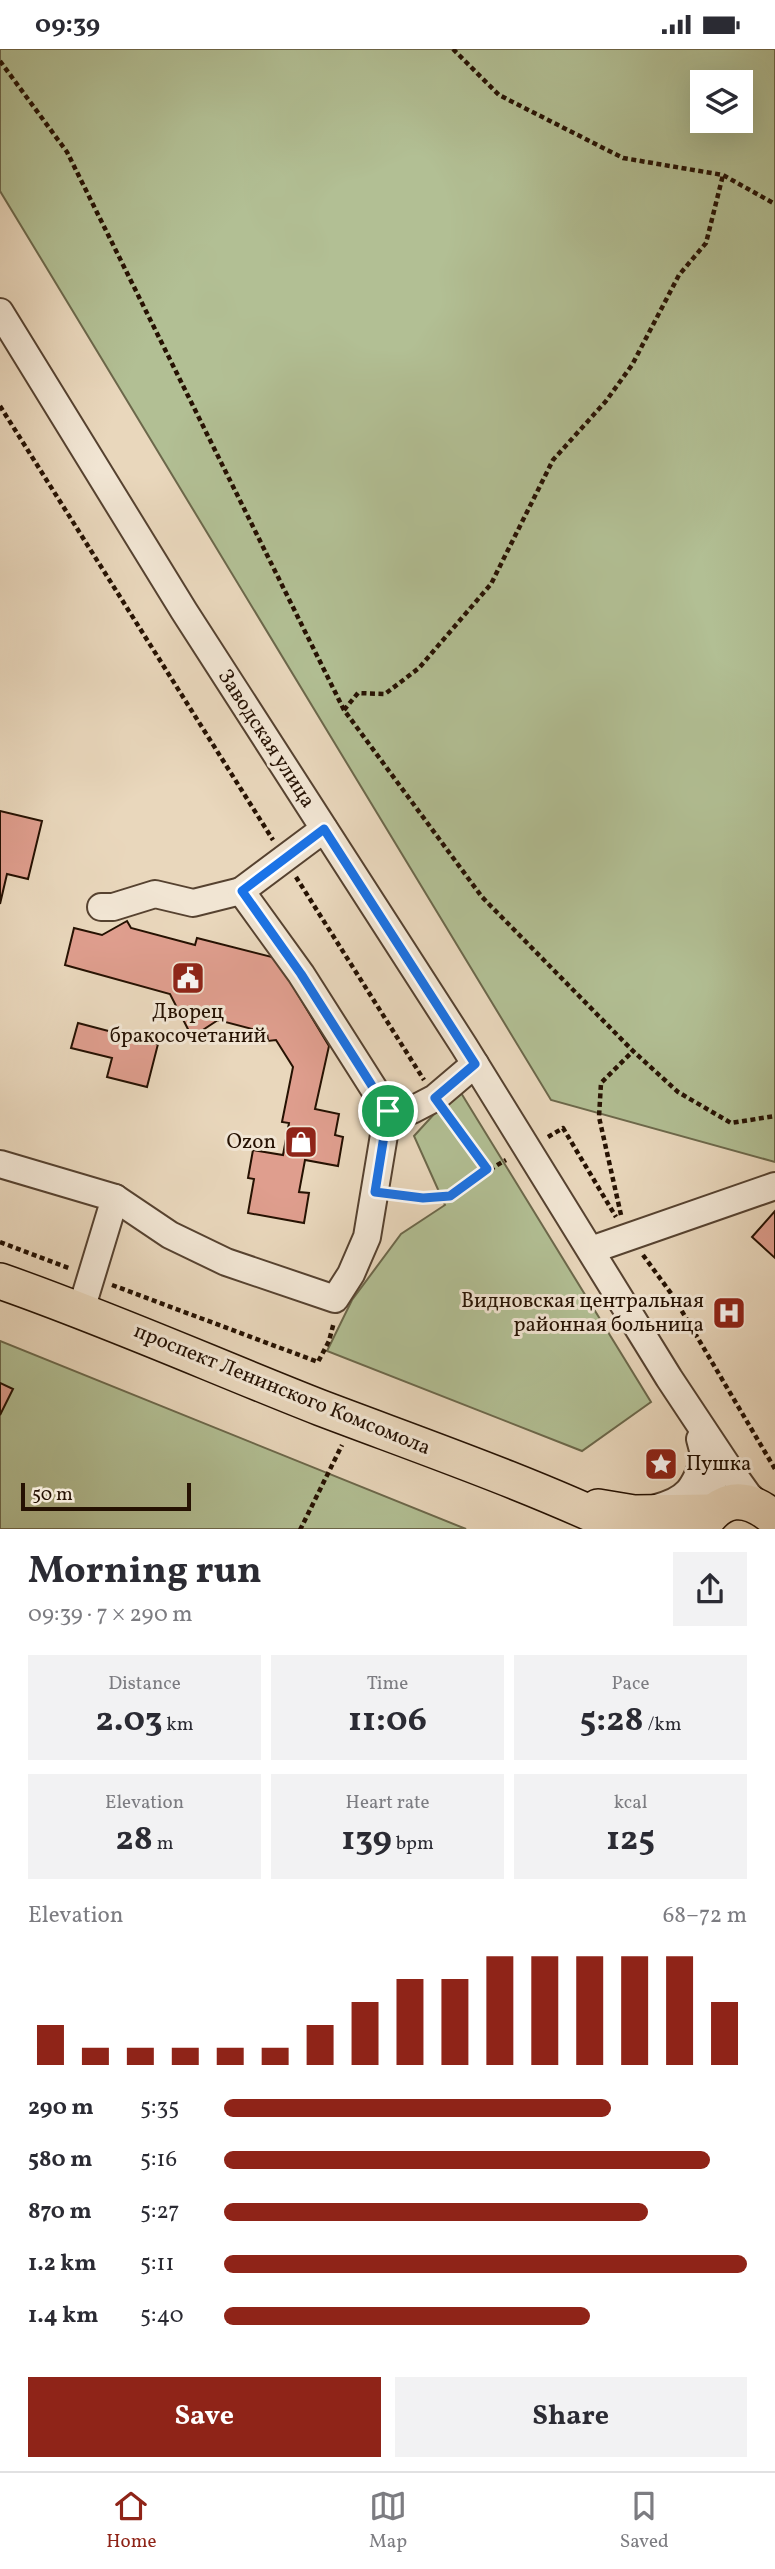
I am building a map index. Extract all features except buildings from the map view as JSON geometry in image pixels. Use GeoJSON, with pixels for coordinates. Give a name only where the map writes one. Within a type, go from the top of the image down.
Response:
{"type":"FeatureCollection","features":[{"type":"Feature","properties":{"kind":"main road","name":"проспект Ленинского Комсомола"},"geometry":{"type":"LineString","coordinates":[[0,1281],[86,1294],[355,1420],[563,1499],[631,1521]]}},
{"type":"Feature","properties":{"kind":"main road"},"geometry":{"type":"LineString","coordinates":[[631,1521],[709,1516],[743,1502],[770,1514]]}},
{"type":"Feature","properties":{"kind":"street","name":"Заводская улица"},"geometry":{"type":"LineString","coordinates":[[0,312],[184,611],[475,1064],[669,1378]]}},
{"type":"Feature","properties":{"kind":"street"},"geometry":{"type":"LineString","coordinates":[[101,907],[113,907],[155,894],[193,903],[242,891],[324,829]]}},
{"type":"Feature","properties":{"kind":"street"},"geometry":{"type":"LineString","coordinates":[[0,1164],[115,1198],[170,1235],[226,1262],[335,1299],[351,1274],[367,1237],[388,1111],[301,974],[242,891]]}},
{"type":"Feature","properties":{"kind":"street"},"geometry":{"type":"LineString","coordinates":[[388,1111],[412,1110],[435,1098],[475,1064]]}},
{"type":"Feature","properties":{"kind":"street"},"geometry":{"type":"LineString","coordinates":[[591,1250],[775,1186]]}},
{"type":"Feature","properties":{"kind":"street"},"geometry":{"type":"LineString","coordinates":[[86,1294],[115,1198]]}},
{"type":"Feature","properties":{"kind":"street"},"geometry":{"type":"LineString","coordinates":[[669,1378],[696,1428],[705,1458],[709,1516]]}},
{"type":"Feature","properties":{"kind":"street"},"geometry":{"type":"LineString","coordinates":[[669,1378],[748,1495],[770,1514]]}},
{"type":"Feature","properties":{"kind":"street"},"geometry":{"type":"LineString","coordinates":[[631,1521],[681,1499],[694,1486],[705,1458]]}},
{"type":"Feature","properties":{"kind":"path"},"geometry":{"type":"LineString","coordinates":[[453,49],[499,95],[623,158],[723,175],[774,203],[775,194]]}},
{"type":"Feature","properties":{"kind":"path"},"geometry":{"type":"LineString","coordinates":[[0,61],[67,152],[344,710],[482,897],[633,1051],[678,1092],[731,1123],[775,1116]]}},
{"type":"Feature","properties":{"kind":"path"},"geometry":{"type":"LineString","coordinates":[[344,710],[358,693],[385,694],[419,668],[491,584],[553,460],[606,401],[632,365],[679,275],[706,243],[723,175]]}},
{"type":"Feature","properties":{"kind":"path"},"geometry":{"type":"LineString","coordinates":[[0,406],[435,1098],[487,1169],[450,1196],[423,1198],[375,1192]]}},
{"type":"Feature","properties":{"kind":"path"},"geometry":{"type":"LineString","coordinates":[[633,1051],[601,1083],[599,1117],[624,1230],[673,1296],[775,1469]]}},
{"type":"Feature","properties":{"kind":"path"},"geometry":{"type":"LineString","coordinates":[[0,1242],[86,1294],[318,1362],[329,1341],[334,1323],[335,1299]]}},
{"type":"Feature","properties":{"kind":"path"},"geometry":{"type":"LineString","coordinates":[[300,1529],[355,1420]]}},
{"type":"Feature","properties":{"kind":"green space"},"geometry":{"type":"Polygon","coordinates":[[[0,49],[775,49],[775,1162],[551,1100],[0,191],[0,49]]]}},
{"type":"Feature","properties":{"kind":"green space"},"geometry":{"type":"Polygon","coordinates":[[[458,1088],[651,1402],[582,1451],[327,1351],[352,1300],[401,1234],[445,1205],[414,1136],[458,1088]]]}},
{"type":"Feature","properties":{"kind":"green space"},"geometry":{"type":"Polygon","coordinates":[[[0,1341],[466,1529],[0,1529],[0,1341]]]}},
{"type":"Feature","properties":{"kind":"place","name":"Дворец бракосочетаний"},"geometry":{"type":"Point","coordinates":[188,978]}},
{"type":"Feature","properties":{"kind":"place","name":"Ozon"},"geometry":{"type":"Point","coordinates":[301,1142]}},
{"type":"Feature","properties":{"kind":"place","name":"Видновская центральная районная больница"},"geometry":{"type":"Point","coordinates":[729,1313]}},
{"type":"Feature","properties":{"kind":"place","name":"Пушка"},"geometry":{"type":"Point","coordinates":[661,1464]}},
{"type":"Feature","properties":{"kind":"route"},"geometry":{"type":"LineString","coordinates":[[324,829],[475,1064],[435,1098],[487,1169],[450,1196],[423,1198],[375,1192],[388,1111],[301,974],[242,891],[324,829]]}}]}
